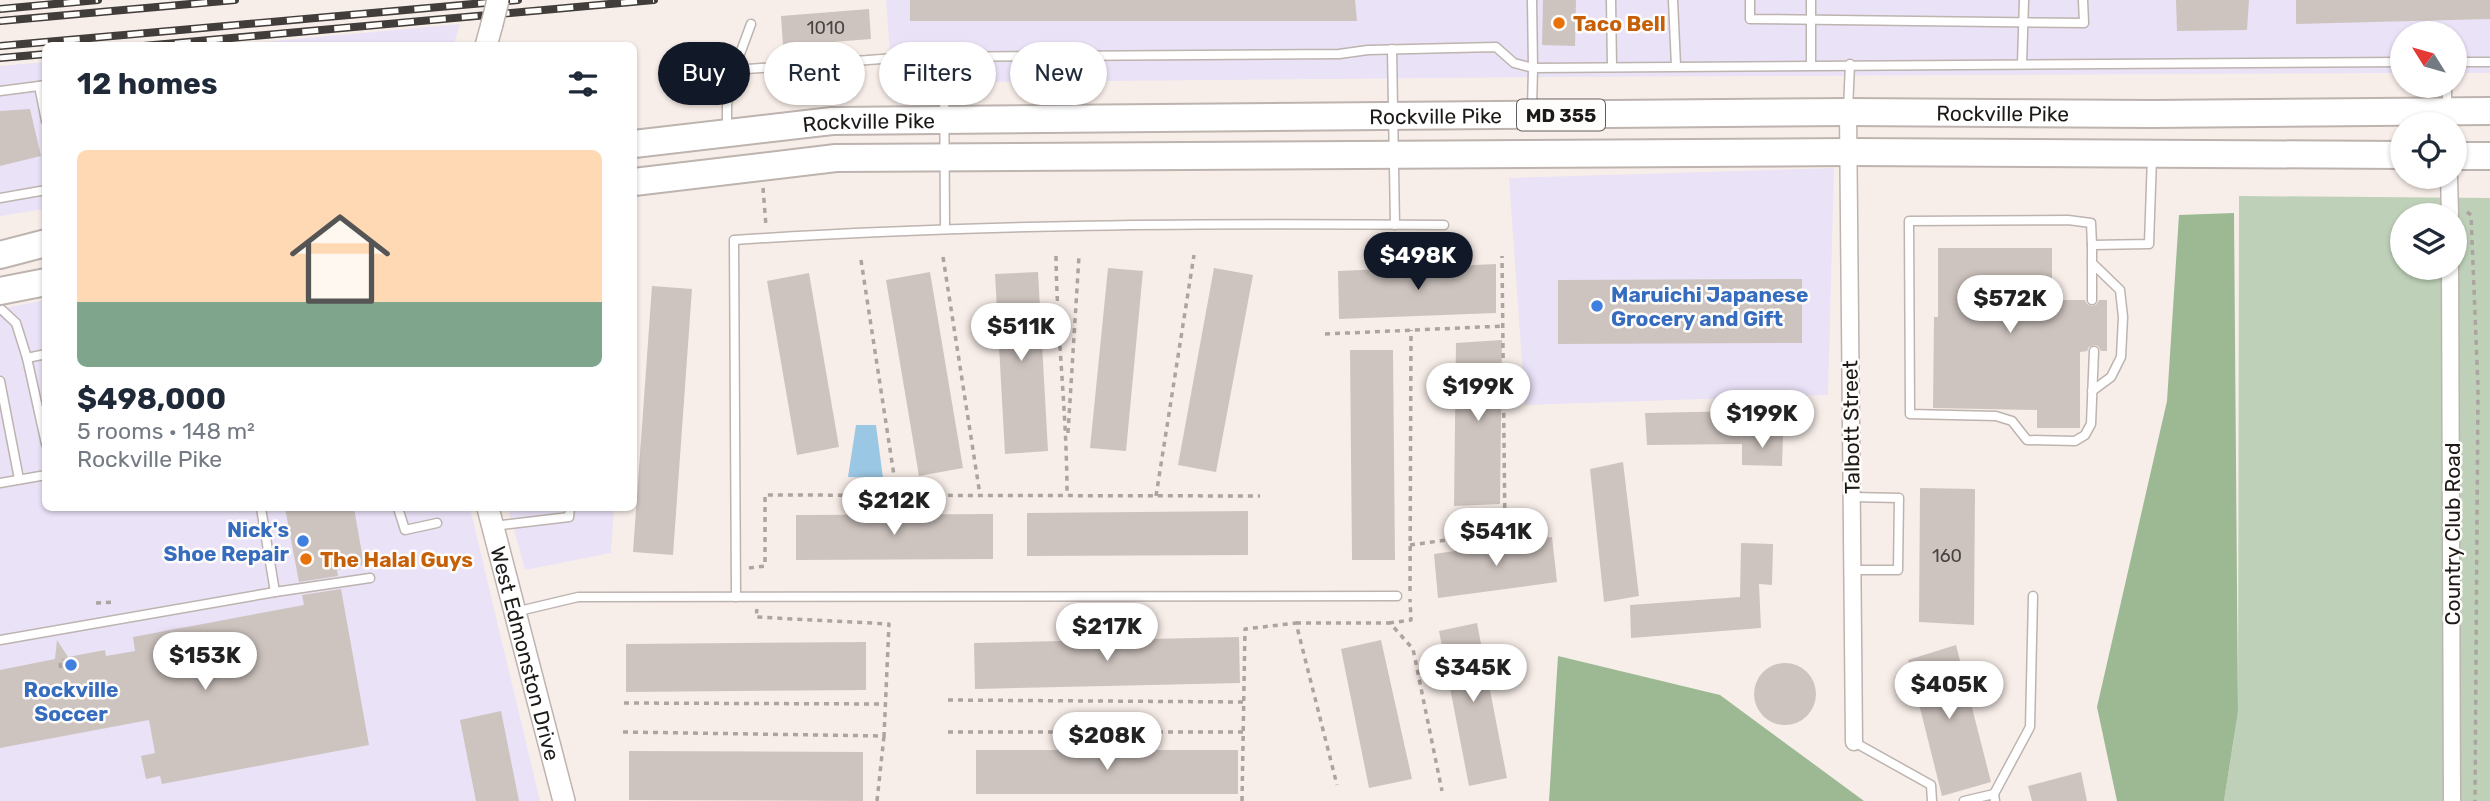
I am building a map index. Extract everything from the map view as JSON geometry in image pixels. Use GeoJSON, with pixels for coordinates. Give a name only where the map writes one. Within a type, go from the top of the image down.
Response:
{"type":"FeatureCollection","features":[{"type":"Feature","properties":{"kind":"main road","name":"Rockville Pike"},"geometry":{"type":"LineString","coordinates":[[637,144],[832,121],[1848,112],[2152,114],[2447,107],[2490,111]]}},
{"type":"Feature","properties":{"kind":"main road"},"geometry":{"type":"LineString","coordinates":[[2152,114],[2152,154]]}},
{"type":"Feature","properties":{"kind":"main road","name":"Rockville Pike"},"geometry":{"type":"LineString","coordinates":[[637,182],[836,158],[1849,152],[2390,155]]}},
{"type":"Feature","properties":{"kind":"main road"},"geometry":{"type":"LineString","coordinates":[[2467,156],[2490,156]]}},
{"type":"Feature","properties":{"kind":"main road"},"geometry":{"type":"LineString","coordinates":[[0,255],[42,244]]}},
{"type":"Feature","properties":{"kind":"main road"},"geometry":{"type":"LineString","coordinates":[[1,297],[42,283]]}},
{"type":"Feature","properties":{"kind":"street"},"geometry":{"type":"LineString","coordinates":[[487,42],[498,0]]}},
{"type":"Feature","properties":{"kind":"street","name":"Talbott Street"},"geometry":{"type":"LineString","coordinates":[[1848,112],[1854,742]]}},
{"type":"Feature","properties":{"kind":"street","name":"Country Club Road"},"geometry":{"type":"LineString","coordinates":[[2450,280],[2452,801]]}},
{"type":"Feature","properties":{"kind":"street","name":"West Edmonston Drive"},"geometry":{"type":"LineString","coordinates":[[490,517],[564,801]]}},
{"type":"Feature","properties":{"kind":"lane"},"geometry":{"type":"LineString","coordinates":[[1531,115],[1534,68],[1532,0]]}},
{"type":"Feature","properties":{"kind":"lane"},"geometry":{"type":"LineString","coordinates":[[1611,0],[1612,67]]}},
{"type":"Feature","properties":{"kind":"lane"},"geometry":{"type":"LineString","coordinates":[[1672,0],[1676,66]]}},
{"type":"Feature","properties":{"kind":"lane"},"geometry":{"type":"LineString","coordinates":[[1751,0],[1751,19],[2084,23],[2083,0]]}},
{"type":"Feature","properties":{"kind":"lane"},"geometry":{"type":"LineString","coordinates":[[1811,0],[1811,65]]}},
{"type":"Feature","properties":{"kind":"lane"},"geometry":{"type":"LineString","coordinates":[[2022,64],[2024,0]]}},
{"type":"Feature","properties":{"kind":"lane"},"geometry":{"type":"LineString","coordinates":[[744,42],[751,24]]}},
{"type":"Feature","properties":{"kind":"lane"},"geometry":{"type":"LineString","coordinates":[[996,56],[1339,54],[1392,49],[1496,47],[1514,63],[1534,68],[2390,62]]}},
{"type":"Feature","properties":{"kind":"lane"},"geometry":{"type":"LineString","coordinates":[[1392,49],[1395,225]]}},
{"type":"Feature","properties":{"kind":"lane"},"geometry":{"type":"LineString","coordinates":[[750,70],[879,59]]}},
{"type":"Feature","properties":{"kind":"lane"},"geometry":{"type":"LineString","coordinates":[[2468,62],[2490,62]]}},
{"type":"Feature","properties":{"kind":"lane"},"geometry":{"type":"LineString","coordinates":[[1848,112],[1850,65]]}},
{"type":"Feature","properties":{"kind":"lane"},"geometry":{"type":"LineString","coordinates":[[0,91],[42,85]]}},
{"type":"Feature","properties":{"kind":"lane"},"geometry":{"type":"LineString","coordinates":[[727,105],[727,133]]}},
{"type":"Feature","properties":{"kind":"lane"},"geometry":{"type":"LineString","coordinates":[[944,105],[945,229]]}},
{"type":"Feature","properties":{"kind":"lane"},"geometry":{"type":"LineString","coordinates":[[2092,246],[2150,244],[2152,154]]}},
{"type":"Feature","properties":{"kind":"lane"},"geometry":{"type":"LineString","coordinates":[[0,198],[42,191]]}},
{"type":"Feature","properties":{"kind":"lane"},"geometry":{"type":"LineString","coordinates":[[2092,300],[2091,223],[2067,220],[1909,221],[1910,414],[1996,416],[2012,421],[2027,440],[2076,441],[2085,435],[2091,424],[2094,351]]}},
{"type":"Feature","properties":{"kind":"lane"},"geometry":{"type":"LineString","coordinates":[[736,597],[734,240],[837,233],[1082,225],[1444,225]]}},
{"type":"Feature","properties":{"kind":"lane"},"geometry":{"type":"LineString","coordinates":[[2092,263],[2120,290],[2123,317],[2121,357],[2111,377],[2092,391]]}},
{"type":"Feature","properties":{"kind":"lane"},"geometry":{"type":"LineString","coordinates":[[1,297],[16,323],[42,425]]}},
{"type":"Feature","properties":{"kind":"lane"},"geometry":{"type":"LineString","coordinates":[[27,358],[42,355]]}},
{"type":"Feature","properties":{"kind":"lane"},"geometry":{"type":"LineString","coordinates":[[0,381],[19,479]]}},
{"type":"Feature","properties":{"kind":"lane"},"geometry":{"type":"LineString","coordinates":[[0,483],[42,476]]}},
{"type":"Feature","properties":{"kind":"lane"},"geometry":{"type":"LineString","coordinates":[[1852,497],[1899,498],[1898,570],[1853,570]]}},
{"type":"Feature","properties":{"kind":"lane"},"geometry":{"type":"LineString","coordinates":[[262,511],[275,592]]}},
{"type":"Feature","properties":{"kind":"lane"},"geometry":{"type":"LineString","coordinates":[[399,511],[405,530],[437,523]]}},
{"type":"Feature","properties":{"kind":"lane"},"geometry":{"type":"LineString","coordinates":[[490,517],[569,517],[570,511]]}},
{"type":"Feature","properties":{"kind":"lane"},"geometry":{"type":"LineString","coordinates":[[0,640],[370,578]]}},
{"type":"Feature","properties":{"kind":"lane"},"geometry":{"type":"LineString","coordinates":[[515,612],[579,597],[1397,596]]}},
{"type":"Feature","properties":{"kind":"lane"},"geometry":{"type":"LineString","coordinates":[[1964,801],[1995,798],[2030,727],[2033,596]]}},
{"type":"Feature","properties":{"kind":"lane"},"geometry":{"type":"LineString","coordinates":[[1854,742],[1931,785],[1932,801]]}},
{"type":"Feature","properties":{"kind":"path"},"geometry":{"type":"LineString","coordinates":[[763,186],[766,238]]}},
{"type":"Feature","properties":{"kind":"path"},"geometry":{"type":"LineString","coordinates":[[2467,214],[2471,215],[2478,387],[2475,801]]}},
{"type":"Feature","properties":{"kind":"path"},"geometry":{"type":"LineString","coordinates":[[1156,496],[1194,255]]}},
{"type":"Feature","properties":{"kind":"path"},"geometry":{"type":"LineString","coordinates":[[1056,256],[1067,449]]}},
{"type":"Feature","properties":{"kind":"path"},"geometry":{"type":"LineString","coordinates":[[1067,495],[1067,449],[1079,256]]}},
{"type":"Feature","properties":{"kind":"path"},"geometry":{"type":"LineString","coordinates":[[1410,545],[1505,532],[1502,256]]}},
{"type":"Feature","properties":{"kind":"path"},"geometry":{"type":"LineString","coordinates":[[943,257],[980,495]]}},
{"type":"Feature","properties":{"kind":"path"},"geometry":{"type":"LineString","coordinates":[[861,260],[897,495]]}},
{"type":"Feature","properties":{"kind":"path"},"geometry":{"type":"LineString","coordinates":[[1325,334],[1504,326]]}},
{"type":"Feature","properties":{"kind":"path"},"geometry":{"type":"LineString","coordinates":[[1242,801],[1245,629],[1296,624],[1390,623],[1411,620],[1411,330]]}},
{"type":"Feature","properties":{"kind":"path"},"geometry":{"type":"LineString","coordinates":[[736,569],[765,566],[765,495],[1260,496]]}},
{"type":"Feature","properties":{"kind":"path"},"geometry":{"type":"LineString","coordinates":[[758,597],[756,617],[889,624],[884,736],[877,801]]}},
{"type":"Feature","properties":{"kind":"path"},"geometry":{"type":"LineString","coordinates":[[96,604],[114,602]]}},
{"type":"Feature","properties":{"kind":"path"},"geometry":{"type":"LineString","coordinates":[[1390,623],[1413,649],[1442,791]]}},
{"type":"Feature","properties":{"kind":"path"},"geometry":{"type":"LineString","coordinates":[[1296,624],[1337,785]]}},
{"type":"Feature","properties":{"kind":"path"},"geometry":{"type":"LineString","coordinates":[[948,700],[1244,702]]}},
{"type":"Feature","properties":{"kind":"path"},"geometry":{"type":"LineString","coordinates":[[624,703],[886,705]]}},
{"type":"Feature","properties":{"kind":"path"},"geometry":{"type":"LineString","coordinates":[[623,732],[884,736]]}},
{"type":"Feature","properties":{"kind":"path"},"geometry":{"type":"LineString","coordinates":[[948,732],[1244,732]]}},
{"type":"Feature","properties":{"kind":"shaded area"},"geometry":{"type":"Polygon","coordinates":[[[886,0],[2490,0],[2490,73],[2468,73],[2468,21],[2390,21],[2390,73],[1107,81],[1107,42],[1010,42],[1010,82],[996,82],[996,42],[889,42],[886,0]]]}},
{"type":"Feature","properties":{"kind":"shaded area"},"geometry":{"type":"Polygon","coordinates":[[[460,24],[455,42],[261,42],[460,24]]]}},
{"type":"Feature","properties":{"kind":"shaded area"},"geometry":{"type":"Polygon","coordinates":[[[42,62],[42,209],[0,216],[0,66],[42,62]]]}},
{"type":"Feature","properties":{"kind":"shaded area"},"geometry":{"type":"Polygon","coordinates":[[[1834,168],[1828,395],[1525,405],[1509,178],[1834,168]]]}},
{"type":"Feature","properties":{"kind":"shaded area"},"geometry":{"type":"Polygon","coordinates":[[[42,301],[42,511],[471,511],[540,801],[0,801],[0,309],[42,301]]]}},
{"type":"Feature","properties":{"kind":"shaded area"},"geometry":{"type":"Polygon","coordinates":[[[509,511],[614,511],[611,553],[525,570],[509,511]]]}},
{"type":"Feature","properties":{"kind":"green space"},"geometry":{"type":"Polygon","coordinates":[[[2239,196],[2490,198],[2490,801],[2224,801],[2238,712],[2239,196]]]}},
{"type":"Feature","properties":{"kind":"green space"},"geometry":{"type":"Polygon","coordinates":[[[2234,213],[2238,712],[2224,801],[2117,801],[2097,707],[2167,401],[2179,215],[2234,213]]]}},
{"type":"Feature","properties":{"kind":"green space"},"geometry":{"type":"Polygon","coordinates":[[[1558,656],[1720,695],[1864,801],[1549,801],[1558,656]]]}},
{"type":"Feature","properties":{"kind":"water"},"geometry":{"type":"Polygon","coordinates":[[[856,425],[876,425],[883,478],[848,477],[856,425]]]}},
{"type":"Feature","properties":{"kind":"building"},"geometry":{"type":"Polygon","coordinates":[[[910,0],[1355,0],[1357,21],[910,21],[910,0]]]}},
{"type":"Feature","properties":{"kind":"building","name":"Taco Bell"},"geometry":{"type":"Polygon","coordinates":[[[1543,0],[1576,0],[1575,46],[1542,45],[1543,0]]]}},
{"type":"Feature","properties":{"kind":"building"},"geometry":{"type":"Polygon","coordinates":[[[2176,0],[2249,0],[2247,30],[2177,31],[2176,0]]]}},
{"type":"Feature","properties":{"kind":"building"},"geometry":{"type":"Polygon","coordinates":[[[2296,0],[2490,0],[2490,19],[2296,24],[2296,0]]]}},
{"type":"Feature","properties":{"kind":"building"},"geometry":{"type":"Polygon","coordinates":[[[869,9],[871,39],[783,42],[781,16],[869,9]]]}},
{"type":"Feature","properties":{"kind":"building"},"geometry":{"type":"Polygon","coordinates":[[[30,109],[41,156],[0,166],[0,111],[30,109]]]}},
{"type":"Feature","properties":{"kind":"building"},"geometry":{"type":"Polygon","coordinates":[[[1938,248],[2052,248],[2052,300],[2085,300],[2091,306],[2096,305],[2099,300],[2107,300],[2107,351],[2101,351],[2094,345],[2087,351],[2080,352],[2080,428],[2037,428],[2037,410],[1933,408],[1934,317],[1938,317],[1938,248]]]}},
{"type":"Feature","properties":{"kind":"building"},"geometry":{"type":"Polygon","coordinates":[[[1496,264],[1496,313],[1339,319],[1338,271],[1496,264]]]}},
{"type":"Feature","properties":{"kind":"building"},"geometry":{"type":"Polygon","coordinates":[[[1108,268],[1143,271],[1126,451],[1090,448],[1108,268]]]}},
{"type":"Feature","properties":{"kind":"building"},"geometry":{"type":"Polygon","coordinates":[[[1214,268],[1253,275],[1216,472],[1178,465],[1214,268]]]}},
{"type":"Feature","properties":{"kind":"building"},"geometry":{"type":"Polygon","coordinates":[[[930,272],[963,468],[919,476],[886,280],[930,272]]]}},
{"type":"Feature","properties":{"kind":"building"},"geometry":{"type":"Polygon","coordinates":[[[1038,272],[1048,451],[1005,454],[995,274],[1038,272]]]}},
{"type":"Feature","properties":{"kind":"building"},"geometry":{"type":"Polygon","coordinates":[[[809,273],[839,447],[797,455],[767,281],[809,273]]]}},
{"type":"Feature","properties":{"kind":"building"},"geometry":{"type":"Polygon","coordinates":[[[1802,279],[1802,343],[1558,344],[1558,280],[1802,279]]]}},
{"type":"Feature","properties":{"kind":"building"},"geometry":{"type":"Polygon","coordinates":[[[652,286],[692,289],[673,555],[633,552],[652,286]]]}},
{"type":"Feature","properties":{"kind":"building"},"geometry":{"type":"Polygon","coordinates":[[[1502,340],[1500,504],[1454,506],[1456,343],[1502,340]]]}},
{"type":"Feature","properties":{"kind":"building"},"geometry":{"type":"Polygon","coordinates":[[[1350,350],[1393,350],[1395,560],[1352,560],[1350,350]]]}},
{"type":"Feature","properties":{"kind":"building"},"geometry":{"type":"Polygon","coordinates":[[[1741,411],[1742,444],[1647,445],[1645,413],[1741,411]]]}},
{"type":"Feature","properties":{"kind":"building"},"geometry":{"type":"Polygon","coordinates":[[[1742,434],[1783,435],[1782,466],[1742,465],[1742,434]]]}},
{"type":"Feature","properties":{"kind":"building"},"geometry":{"type":"Polygon","coordinates":[[[1623,462],[1639,596],[1604,602],[1590,469],[1623,462]]]}},
{"type":"Feature","properties":{"kind":"building"},"geometry":{"type":"Polygon","coordinates":[[[1920,488],[1975,489],[1974,625],[1919,622],[1920,488]]]}},
{"type":"Feature","properties":{"kind":"building"},"geometry":{"type":"Polygon","coordinates":[[[286,511],[355,511],[364,565],[337,570],[338,576],[299,582],[286,511]]]}},
{"type":"Feature","properties":{"kind":"building"},"geometry":{"type":"Polygon","coordinates":[[[1248,511],[1248,555],[1027,556],[1027,513],[1248,511]]]}},
{"type":"Feature","properties":{"kind":"building"},"geometry":{"type":"Polygon","coordinates":[[[993,514],[993,559],[796,560],[796,515],[993,514]]]}},
{"type":"Feature","properties":{"kind":"building"},"geometry":{"type":"Polygon","coordinates":[[[1552,537],[1557,582],[1438,598],[1434,554],[1552,537]]]}},
{"type":"Feature","properties":{"kind":"building"},"geometry":{"type":"Polygon","coordinates":[[[1741,543],[1773,544],[1772,585],[1759,584],[1761,628],[1631,638],[1630,605],[1740,597],[1741,543]]]}},
{"type":"Feature","properties":{"kind":"building"},"geometry":{"type":"Polygon","coordinates":[[[341,589],[369,745],[162,784],[160,776],[146,779],[141,756],[155,753],[149,720],[0,748],[0,670],[55,659],[57,640],[68,657],[105,650],[106,656],[135,651],[133,637],[304,605],[302,595],[341,589]]]}},
{"type":"Feature","properties":{"kind":"building"},"geometry":{"type":"Polygon","coordinates":[[[1477,623],[1507,778],[1469,786],[1439,631],[1477,623]]]}},
{"type":"Feature","properties":{"kind":"building"},"geometry":{"type":"Polygon","coordinates":[[[1239,637],[1240,683],[975,689],[974,643],[1239,637]]]}},
{"type":"Feature","properties":{"kind":"building"},"geometry":{"type":"Polygon","coordinates":[[[1381,640],[1412,779],[1369,788],[1341,649],[1381,640]]]}},
{"type":"Feature","properties":{"kind":"building"},"geometry":{"type":"Polygon","coordinates":[[[866,642],[866,690],[626,692],[626,644],[866,642]]]}},
{"type":"Feature","properties":{"kind":"building"},"geometry":{"type":"Polygon","coordinates":[[[1956,645],[1991,782],[1942,796],[1908,660],[1956,645]]]}},
{"type":"Feature","properties":{"kind":"building"},"geometry":{"type":"Polygon","coordinates":[[[1785,663],[1797,665],[1807,672],[1814,682],[1814,706],[1807,716],[1797,723],[1785,725],[1773,723],[1763,716],[1756,706],[1754,694],[1756,682],[1763,672],[1773,665],[1785,663]]]}},
{"type":"Feature","properties":{"kind":"building"},"geometry":{"type":"Polygon","coordinates":[[[501,711],[519,801],[476,801],[460,720],[501,711]]]}},
{"type":"Feature","properties":{"kind":"building"},"geometry":{"type":"Polygon","coordinates":[[[976,750],[1238,750],[1238,794],[976,794],[976,750]]]}},
{"type":"Feature","properties":{"kind":"building"},"geometry":{"type":"Polygon","coordinates":[[[629,751],[863,752],[863,801],[629,800],[629,751]]]}},
{"type":"Feature","properties":{"kind":"building"},"geometry":{"type":"Polygon","coordinates":[[[2081,772],[2087,801],[2032,801],[2028,786],[2081,772]]]}},
{"type":"Feature","properties":{"kind":"railway"},"geometry":{"type":"LineString","coordinates":[[0,9],[98,0]]}},
{"type":"Feature","properties":{"kind":"railway"},"geometry":{"type":"LineString","coordinates":[[0,21],[235,0]]}},
{"type":"Feature","properties":{"kind":"railway"},"geometry":{"type":"LineString","coordinates":[[45,42],[518,0]]}},
{"type":"Feature","properties":{"kind":"railway"},"geometry":{"type":"LineString","coordinates":[[187,42],[654,0]]}},
{"type":"Feature","properties":{"kind":"railway"},"geometry":{"type":"LineString","coordinates":[[0,46],[42,42]]}},
{"type":"Feature","properties":{"kind":"railway"},"geometry":{"type":"LineString","coordinates":[[0,58],[42,54]]}},
{"type":"Feature","properties":{"kind":"place","name":"Taco Bell"},"geometry":{"type":"Point","coordinates":[1559,23]}},
{"type":"Feature","properties":{"kind":"place","name":"Maruichi Japanese Grocery and Gift"},"geometry":{"type":"Point","coordinates":[1597,306]}},
{"type":"Feature","properties":{"kind":"place","name":"Nick's Shoe Repair"},"geometry":{"type":"Point","coordinates":[303,541]}},
{"type":"Feature","properties":{"kind":"place","name":"The Halal Guys"},"geometry":{"type":"Point","coordinates":[306,559]}},
{"type":"Feature","properties":{"kind":"place","name":"Rockville Soccer"},"geometry":{"type":"Point","coordinates":[71,665]}}]}
